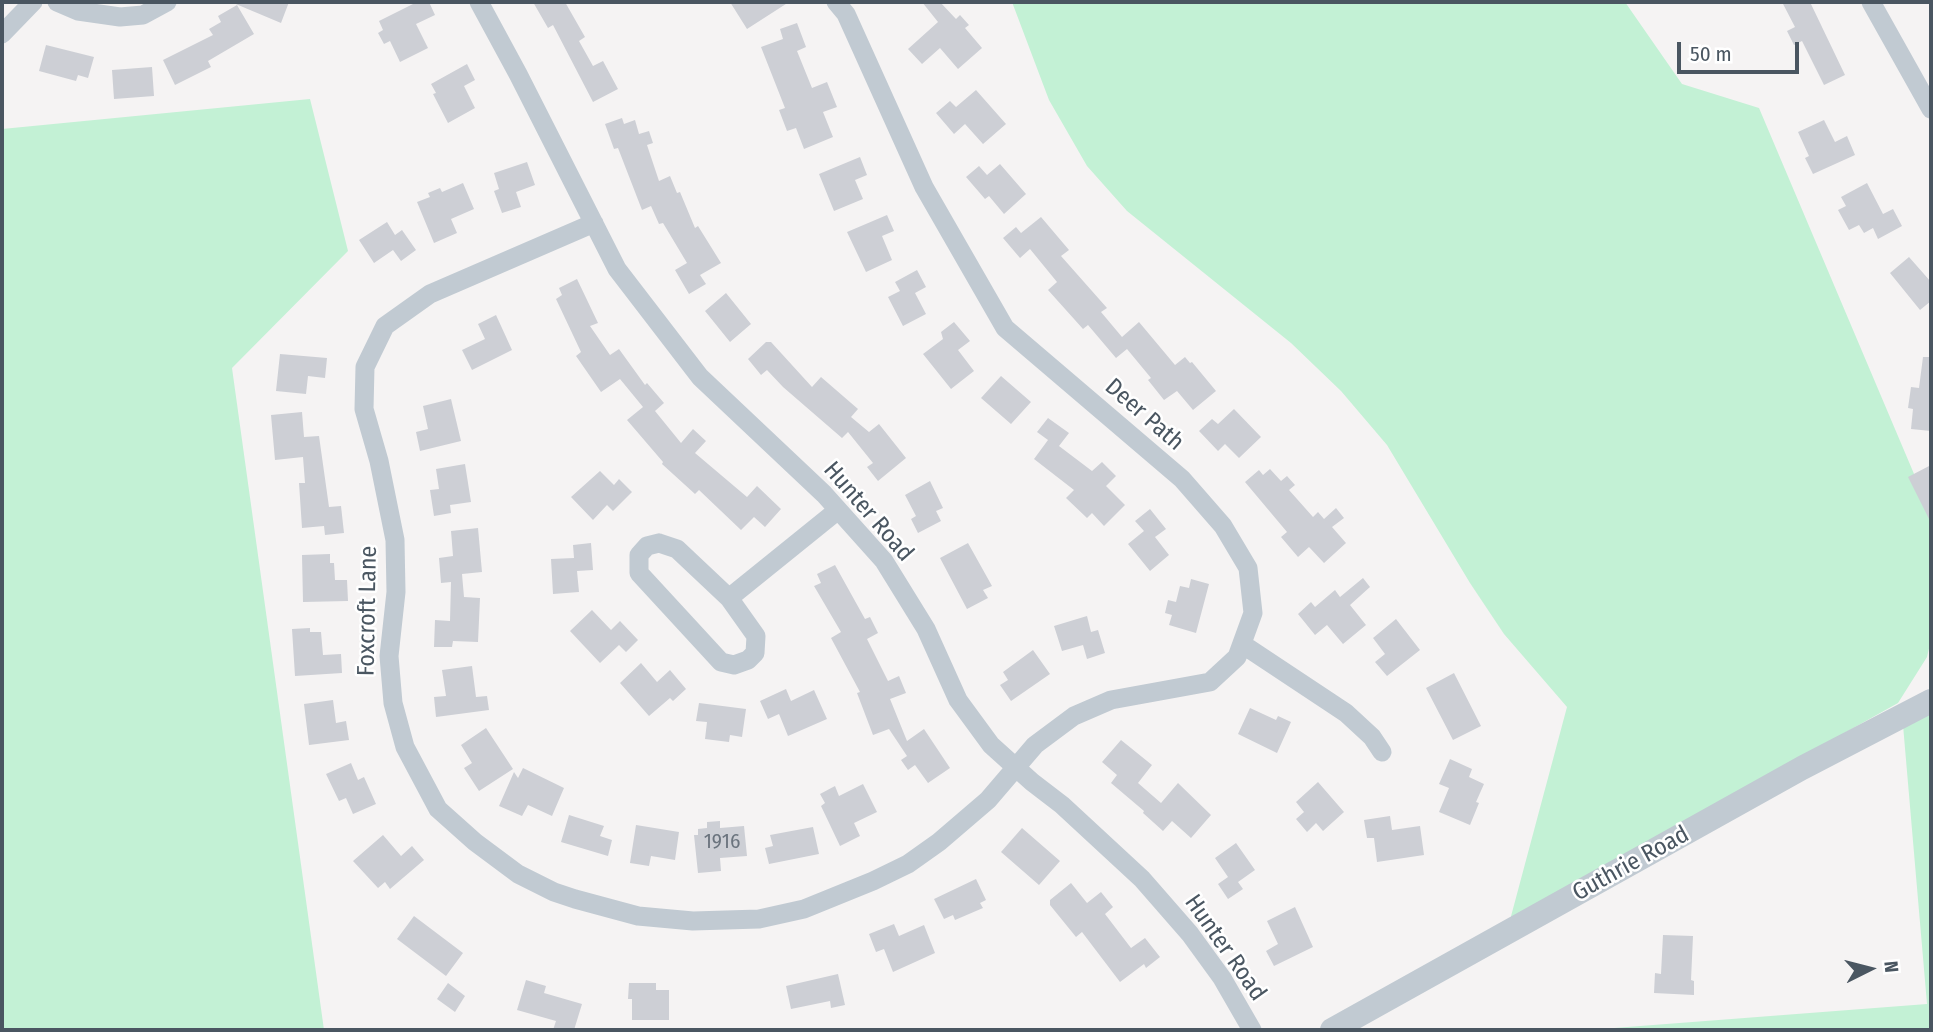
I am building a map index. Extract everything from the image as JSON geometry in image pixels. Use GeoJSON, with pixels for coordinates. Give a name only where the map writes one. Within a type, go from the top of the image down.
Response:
{"type":"FeatureCollection","features":[{"type":"Feature","properties":{"kind":"street"},"geometry":{"type":"LineString","coordinates":[[2,34],[33,2]]}},
{"type":"Feature","properties":{"kind":"street"},"geometry":{"type":"LineString","coordinates":[[57,2],[78,11],[120,17],[143,15],[167,2]]}},
{"type":"Feature","properties":{"kind":"street","name":"Hunter Road"},"geometry":{"type":"LineString","coordinates":[[479,2],[617,269],[699,377],[824,494],[884,561],[926,629],[958,700],[991,745],[1062,805],[1142,879],[1190,934],[1222,978],[1252,1030]]}},
{"type":"Feature","properties":{"kind":"street","name":"Deer Path"},"geometry":{"type":"LineString","coordinates":[[836,2],[846,14],[924,187],[1006,328],[1182,479],[1223,526],[1248,568],[1253,613],[1237,657],[1210,682],[1111,700],[1074,716],[1035,745],[1015,767]]}},
{"type":"Feature","properties":{"kind":"street"},"geometry":{"type":"LineString","coordinates":[[1871,2],[1931,109]]}},
{"type":"Feature","properties":{"kind":"street","name":"Foxcroft Lane"},"geometry":{"type":"LineString","coordinates":[[594,223],[430,294],[385,326],[365,367],[364,409],[379,461],[395,540],[396,592],[389,656],[393,703],[405,747],[439,810],[483,849],[518,874],[554,892],[638,916],[693,921],[759,919],[804,909],[908,864],[939,842],[988,800],[1015,767]]}},
{"type":"Feature","properties":{"kind":"street"},"geometry":{"type":"LineString","coordinates":[[729,598],[838,510]]}},
{"type":"Feature","properties":{"kind":"street"},"geometry":{"type":"LineString","coordinates":[[659,543],[677,549],[729,598],[756,636],[755,653],[744,663],[734,665],[722,662],[639,573],[639,555],[647,546],[659,543]]}},
{"type":"Feature","properties":{"kind":"street"},"geometry":{"type":"LineString","coordinates":[[1242,644],[1346,713],[1372,737],[1382,752]]}},
{"type":"Feature","properties":{"kind":"street","name":"Guthrie Road"},"geometry":{"type":"LineString","coordinates":[[1332,1030],[1801,768],[1931,701]]}},
{"type":"Feature","properties":{"kind":"green space"},"geometry":{"type":"Polygon","coordinates":[[[1012,2],[1625,2],[1682,84],[1759,108],[1931,514],[1931,640],[1927,657],[1898,703],[1510,920],[1567,707],[1504,634],[1387,445],[1341,391],[1291,343],[1127,211],[1087,166],[1049,100],[1012,2]]]}},
{"type":"Feature","properties":{"kind":"green space"},"geometry":{"type":"Polygon","coordinates":[[[310,99],[348,251],[232,368],[324,1030],[2,1030],[2,129],[310,99]]]}},
{"type":"Feature","properties":{"kind":"green space"},"geometry":{"type":"Polygon","coordinates":[[[1931,711],[1931,1030],[1588,1030],[1927,1004],[1903,725],[1931,711]]]}},
{"type":"Feature","properties":{"kind":"building"},"geometry":{"type":"Polygon","coordinates":[[[231,2],[289,2],[281,23],[231,2]]]}},
{"type":"Feature","properties":{"kind":"building"},"geometry":{"type":"Polygon","coordinates":[[[417,2],[429,2],[435,15],[416,24],[428,48],[400,62],[390,41],[384,44],[378,33],[383,30],[379,21],[417,2]]]}},
{"type":"Feature","properties":{"kind":"building"},"geometry":{"type":"Polygon","coordinates":[[[533,2],[565,2],[585,37],[579,41],[593,66],[603,61],[618,89],[593,102],[553,25],[548,28],[533,2]]]}},
{"type":"Feature","properties":{"kind":"building"},"geometry":{"type":"Polygon","coordinates":[[[730,2],[789,2],[747,29],[730,2]]]}},
{"type":"Feature","properties":{"kind":"building"},"geometry":{"type":"Polygon","coordinates":[[[922,2],[940,2],[956,19],[960,15],[969,25],[965,28],[982,48],[958,69],[940,48],[922,64],[908,49],[938,22],[922,2]]]}},
{"type":"Feature","properties":{"kind":"building"},"geometry":{"type":"Polygon","coordinates":[[[1782,2],[1810,2],[1845,75],[1824,85],[1802,41],[1794,45],[1787,31],[1795,27],[1782,2]]]}},
{"type":"Feature","properties":{"kind":"building"},"geometry":{"type":"Polygon","coordinates":[[[237,5],[254,34],[208,61],[211,67],[175,85],[163,60],[213,35],[209,29],[221,22],[218,16],[237,5]]]}},
{"type":"Feature","properties":{"kind":"building"},"geometry":{"type":"Polygon","coordinates":[[[797,23],[806,47],[797,51],[812,88],[827,82],[837,107],[823,112],[833,137],[804,149],[796,128],[787,131],[779,110],[785,108],[761,47],[783,39],[780,29],[797,23]]]}},
{"type":"Feature","properties":{"kind":"building"},"geometry":{"type":"Polygon","coordinates":[[[46,45],[94,57],[88,78],[78,75],[76,81],[39,71],[46,45]]]}},
{"type":"Feature","properties":{"kind":"building"},"geometry":{"type":"Polygon","coordinates":[[[467,64],[475,80],[464,86],[475,108],[448,123],[433,94],[436,93],[431,84],[467,64]]]}},
{"type":"Feature","properties":{"kind":"building"},"geometry":{"type":"Polygon","coordinates":[[[152,67],[154,96],[114,99],[112,70],[152,67]]]}},
{"type":"Feature","properties":{"kind":"building"},"geometry":{"type":"Polygon","coordinates":[[[976,90],[1006,124],[983,144],[965,124],[954,134],[936,113],[950,101],[956,107],[976,90]]]}},
{"type":"Feature","properties":{"kind":"building"},"geometry":{"type":"Polygon","coordinates":[[[622,118],[624,124],[635,120],[639,134],[649,131],[653,143],[647,145],[659,181],[670,176],[695,228],[698,226],[721,263],[700,275],[706,284],[689,294],[675,270],[687,263],[663,223],[659,224],[651,206],[642,210],[618,148],[614,149],[605,124],[622,118]]]}},
{"type":"Feature","properties":{"kind":"building"},"geometry":{"type":"Polygon","coordinates":[[[1824,120],[1835,142],[1847,136],[1855,155],[1813,174],[1805,158],[1809,156],[1798,132],[1824,120]]]}},
{"type":"Feature","properties":{"kind":"building"},"geometry":{"type":"Polygon","coordinates":[[[860,157],[867,175],[855,180],[863,199],[834,211],[819,174],[860,157]]]}},
{"type":"Feature","properties":{"kind":"building"},"geometry":{"type":"Polygon","coordinates":[[[527,162],[535,185],[516,192],[521,207],[502,213],[494,191],[499,189],[494,173],[527,162]]]}},
{"type":"Feature","properties":{"kind":"building"},"geometry":{"type":"Polygon","coordinates":[[[1000,164],[1026,194],[1004,214],[989,196],[985,199],[966,177],[979,166],[987,175],[1000,164]]]}},
{"type":"Feature","properties":{"kind":"building"},"geometry":{"type":"Polygon","coordinates":[[[463,183],[474,209],[451,219],[457,233],[434,243],[417,202],[430,197],[428,193],[440,188],[442,192],[463,183]]]}},
{"type":"Feature","properties":{"kind":"building"},"geometry":{"type":"Polygon","coordinates":[[[1867,183],[1883,214],[1893,209],[1902,226],[1878,239],[1873,228],[1864,233],[1859,225],[1849,230],[1838,210],[1846,206],[1841,197],[1867,183]]]}},
{"type":"Feature","properties":{"kind":"building"},"geometry":{"type":"Polygon","coordinates":[[[887,215],[894,231],[882,236],[892,260],[866,272],[847,232],[887,215]]]}},
{"type":"Feature","properties":{"kind":"building"},"geometry":{"type":"Polygon","coordinates":[[[1041,217],[1069,250],[1061,256],[1107,308],[1101,312],[1122,337],[1139,322],[1175,365],[1185,357],[1216,391],[1193,410],[1177,391],[1164,400],[1148,380],[1151,378],[1127,349],[1116,358],[1088,325],[1083,329],[1048,290],[1057,282],[1030,249],[1020,258],[1003,238],[1016,227],[1021,233],[1041,217]]]}},
{"type":"Feature","properties":{"kind":"building"},"geometry":{"type":"Polygon","coordinates":[[[387,222],[395,235],[402,230],[416,250],[401,261],[393,250],[374,263],[359,240],[387,222]]]}},
{"type":"Feature","properties":{"kind":"building"},"geometry":{"type":"Polygon","coordinates":[[[1909,257],[1931,282],[1931,301],[1920,310],[1890,273],[1909,257]]]}},
{"type":"Feature","properties":{"kind":"building"},"geometry":{"type":"Polygon","coordinates":[[[917,270],[926,287],[915,293],[926,314],[903,326],[888,297],[900,291],[895,282],[917,270]]]}},
{"type":"Feature","properties":{"kind":"building"},"geometry":{"type":"Polygon","coordinates":[[[577,279],[598,323],[590,326],[610,355],[619,349],[645,385],[647,383],[664,403],[655,411],[681,443],[693,429],[706,441],[695,453],[747,497],[757,486],[781,509],[765,527],[754,517],[741,530],[699,490],[695,494],[662,464],[627,420],[643,407],[620,379],[601,392],[576,356],[581,352],[556,299],[562,295],[559,288],[577,279]]]}},
{"type":"Feature","properties":{"kind":"building"},"geometry":{"type":"Polygon","coordinates":[[[726,293],[751,324],[730,342],[705,311],[726,293]]]}},
{"type":"Feature","properties":{"kind":"building"},"geometry":{"type":"Polygon","coordinates":[[[496,315],[512,350],[472,370],[462,350],[485,339],[478,324],[496,315]]]}},
{"type":"Feature","properties":{"kind":"building"},"geometry":{"type":"Polygon","coordinates":[[[954,322],[970,341],[958,350],[974,371],[951,389],[923,354],[943,339],[941,332],[954,322]]]}},
{"type":"Feature","properties":{"kind":"building"},"geometry":{"type":"Polygon","coordinates":[[[766,342],[771,342],[812,387],[821,377],[858,409],[851,417],[869,432],[879,424],[906,458],[878,481],[867,467],[873,463],[848,432],[842,438],[767,370],[761,375],[748,359],[766,342]]]}},
{"type":"Feature","properties":{"kind":"building"},"geometry":{"type":"Polygon","coordinates":[[[280,354],[327,358],[325,378],[308,376],[306,394],[276,391],[280,354]]]}},
{"type":"Feature","properties":{"kind":"building"},"geometry":{"type":"Polygon","coordinates":[[[1923,357],[1931,357],[1931,431],[1911,429],[1913,409],[1908,408],[1911,387],[1919,388],[1923,357]]]}},
{"type":"Feature","properties":{"kind":"building"},"geometry":{"type":"Polygon","coordinates":[[[1001,376],[1031,402],[1011,424],[981,398],[1001,376]]]}},
{"type":"Feature","properties":{"kind":"building"},"geometry":{"type":"Polygon","coordinates":[[[451,399],[461,441],[420,451],[416,432],[428,429],[423,406],[451,399]]]}},
{"type":"Feature","properties":{"kind":"building"},"geometry":{"type":"Polygon","coordinates":[[[1234,409],[1261,437],[1239,458],[1225,444],[1218,451],[1199,431],[1212,419],[1218,424],[1234,409]]]}},
{"type":"Feature","properties":{"kind":"building"},"geometry":{"type":"Polygon","coordinates":[[[302,412],[304,437],[319,436],[329,507],[341,506],[344,533],[325,535],[324,526],[302,528],[299,483],[305,483],[303,457],[275,460],[271,415],[302,412]]]}},
{"type":"Feature","properties":{"kind":"building"},"geometry":{"type":"Polygon","coordinates":[[[1048,418],[1069,433],[1059,446],[1092,471],[1102,462],[1116,476],[1106,486],[1125,505],[1104,526],[1092,513],[1087,518],[1066,498],[1074,490],[1034,459],[1048,440],[1037,432],[1048,418]]]}},
{"type":"Feature","properties":{"kind":"building"},"geometry":{"type":"Polygon","coordinates":[[[465,464],[471,502],[450,505],[451,513],[434,516],[430,490],[439,489],[436,469],[465,464]]]}},
{"type":"Feature","properties":{"kind":"building"},"geometry":{"type":"Polygon","coordinates":[[[1931,465],[1931,523],[1908,477],[1931,465]]]}},
{"type":"Feature","properties":{"kind":"building"},"geometry":{"type":"Polygon","coordinates":[[[1270,469],[1281,481],[1287,476],[1295,485],[1289,490],[1313,517],[1318,512],[1324,519],[1336,508],[1344,518],[1332,527],[1346,543],[1324,563],[1309,547],[1298,557],[1281,537],[1287,532],[1245,482],[1259,470],[1263,475],[1270,469]]]}},
{"type":"Feature","properties":{"kind":"building"},"geometry":{"type":"Polygon","coordinates":[[[600,471],[614,485],[619,479],[632,492],[613,511],[607,505],[593,520],[571,497],[600,471]]]}},
{"type":"Feature","properties":{"kind":"building"},"geometry":{"type":"Polygon","coordinates":[[[930,481],[943,508],[936,511],[941,521],[918,533],[911,519],[916,516],[905,495],[930,481]]]}},
{"type":"Feature","properties":{"kind":"building"},"geometry":{"type":"Polygon","coordinates":[[[1150,509],[1166,529],[1155,537],[1169,555],[1150,571],[1128,544],[1144,531],[1135,521],[1150,509]]]}},
{"type":"Feature","properties":{"kind":"building"},"geometry":{"type":"Polygon","coordinates":[[[478,528],[482,572],[462,574],[464,597],[480,598],[478,642],[453,641],[452,647],[434,647],[435,620],[450,621],[451,582],[441,583],[439,558],[453,556],[451,531],[478,528]]]}},
{"type":"Feature","properties":{"kind":"building"},"geometry":{"type":"Polygon","coordinates":[[[591,543],[593,570],[577,571],[579,592],[553,594],[551,559],[574,558],[573,545],[591,543]]]}},
{"type":"Feature","properties":{"kind":"building"},"geometry":{"type":"Polygon","coordinates":[[[968,543],[992,586],[983,590],[988,598],[967,609],[940,558],[968,543]]]}},
{"type":"Feature","properties":{"kind":"building"},"geometry":{"type":"Polygon","coordinates":[[[330,554],[330,563],[334,563],[335,580],[347,580],[348,601],[303,602],[302,555],[330,554]]]}},
{"type":"Feature","properties":{"kind":"building"},"geometry":{"type":"Polygon","coordinates":[[[835,565],[865,619],[870,617],[878,633],[867,639],[888,681],[899,676],[906,693],[890,699],[907,741],[924,729],[950,768],[928,783],[915,765],[908,770],[901,760],[907,756],[889,729],[873,735],[857,693],[860,692],[831,638],[841,632],[814,586],[821,583],[817,574],[835,565]]]}},
{"type":"Feature","properties":{"kind":"building"},"geometry":{"type":"Polygon","coordinates":[[[1363,578],[1370,587],[1350,605],[1366,625],[1343,644],[1327,625],[1315,635],[1298,614],[1311,602],[1315,607],[1335,590],[1340,597],[1363,578]]]}},
{"type":"Feature","properties":{"kind":"building"},"geometry":{"type":"Polygon","coordinates":[[[1191,579],[1209,584],[1196,633],[1169,625],[1172,615],[1165,613],[1168,600],[1176,602],[1180,586],[1189,588],[1191,579]]]}},
{"type":"Feature","properties":{"kind":"building"},"geometry":{"type":"Polygon","coordinates":[[[592,610],[611,630],[620,621],[638,640],[626,652],[619,645],[600,663],[570,631],[592,610]]]}},
{"type":"Feature","properties":{"kind":"building"},"geometry":{"type":"Polygon","coordinates":[[[1087,616],[1091,632],[1098,630],[1105,653],[1087,659],[1083,645],[1062,651],[1054,626],[1087,616]]]}},
{"type":"Feature","properties":{"kind":"building"},"geometry":{"type":"Polygon","coordinates":[[[1396,619],[1420,650],[1387,676],[1375,662],[1385,654],[1373,638],[1396,619]]]}},
{"type":"Feature","properties":{"kind":"building"},"geometry":{"type":"Polygon","coordinates":[[[310,628],[310,632],[321,632],[323,655],[341,654],[342,673],[295,676],[292,629],[310,628]]]}},
{"type":"Feature","properties":{"kind":"building"},"geometry":{"type":"Polygon","coordinates":[[[1033,650],[1050,674],[1011,701],[1000,685],[1008,680],[1003,672],[1033,650]]]}},
{"type":"Feature","properties":{"kind":"building"},"geometry":{"type":"Polygon","coordinates":[[[641,663],[657,682],[670,670],[686,689],[673,701],[670,698],[649,716],[620,683],[641,663]]]}},
{"type":"Feature","properties":{"kind":"building"},"geometry":{"type":"Polygon","coordinates":[[[472,666],[476,697],[487,696],[489,710],[436,717],[434,697],[446,696],[442,670],[472,666]]]}},
{"type":"Feature","properties":{"kind":"building"},"geometry":{"type":"Polygon","coordinates":[[[1454,673],[1481,726],[1453,740],[1426,688],[1454,673]]]}},
{"type":"Feature","properties":{"kind":"building"},"geometry":{"type":"Polygon","coordinates":[[[786,689],[791,701],[814,690],[827,719],[788,736],[779,714],[768,719],[760,701],[786,689]]]}},
{"type":"Feature","properties":{"kind":"building"},"geometry":{"type":"Polygon","coordinates":[[[333,700],[336,723],[346,721],[349,740],[309,745],[304,704],[333,700]]]}},
{"type":"Feature","properties":{"kind":"building"},"geometry":{"type":"Polygon","coordinates":[[[699,703],[746,709],[742,737],[730,735],[729,742],[705,739],[707,722],[696,721],[699,703]]]}},
{"type":"Feature","properties":{"kind":"building"},"geometry":{"type":"Polygon","coordinates":[[[1250,708],[1276,720],[1278,716],[1291,722],[1277,753],[1238,734],[1250,708]]]}},
{"type":"Feature","properties":{"kind":"building"},"geometry":{"type":"Polygon","coordinates":[[[486,728],[513,769],[479,791],[464,768],[472,763],[461,745],[486,728]]]}},
{"type":"Feature","properties":{"kind":"building"},"geometry":{"type":"Polygon","coordinates":[[[1121,740],[1152,765],[1138,783],[1161,803],[1178,783],[1211,815],[1191,838],[1172,821],[1163,831],[1111,783],[1117,775],[1102,762],[1121,740]]]}},
{"type":"Feature","properties":{"kind":"building"},"geometry":{"type":"Polygon","coordinates":[[[1450,759],[1472,769],[1469,777],[1484,784],[1470,825],[1439,812],[1449,788],[1439,784],[1450,759]]]}},
{"type":"Feature","properties":{"kind":"building"},"geometry":{"type":"Polygon","coordinates":[[[351,763],[358,780],[364,777],[376,804],[353,814],[346,798],[339,801],[326,774],[351,763]]]}},
{"type":"Feature","properties":{"kind":"building"},"geometry":{"type":"Polygon","coordinates":[[[523,768],[564,788],[552,816],[528,805],[522,816],[499,806],[514,772],[518,778],[523,768]]]}},
{"type":"Feature","properties":{"kind":"building"},"geometry":{"type":"Polygon","coordinates":[[[1318,782],[1344,812],[1323,831],[1316,823],[1307,832],[1296,819],[1304,812],[1296,802],[1318,782]]]}},
{"type":"Feature","properties":{"kind":"building"},"geometry":{"type":"Polygon","coordinates":[[[863,784],[877,812],[854,823],[860,836],[840,846],[821,806],[825,803],[820,794],[835,786],[839,796],[863,784]]]}},
{"type":"Feature","properties":{"kind":"building"},"geometry":{"type":"Polygon","coordinates":[[[569,815],[604,826],[600,836],[612,840],[608,856],[561,842],[569,815]]]}},
{"type":"Feature","properties":{"kind":"building"},"geometry":{"type":"Polygon","coordinates":[[[1390,816],[1392,830],[1420,826],[1424,855],[1377,862],[1374,838],[1367,838],[1364,820],[1390,816]]]}},
{"type":"Feature","properties":{"kind":"building"},"geometry":{"type":"Polygon","coordinates":[[[720,821],[720,828],[744,826],[747,856],[720,858],[721,871],[698,873],[694,835],[698,835],[698,829],[707,828],[707,822],[720,821]]]}},
{"type":"Feature","properties":{"kind":"building"},"geometry":{"type":"Polygon","coordinates":[[[636,825],[679,832],[675,860],[651,856],[649,866],[630,863],[636,825]]]}},
{"type":"Feature","properties":{"kind":"building"},"geometry":{"type":"Polygon","coordinates":[[[813,827],[819,854],[769,864],[765,848],[773,846],[770,835],[813,827]]]}},
{"type":"Feature","properties":{"kind":"building"},"geometry":{"type":"Polygon","coordinates":[[[1022,828],[1060,861],[1039,885],[1001,852],[1022,828]]]}},
{"type":"Feature","properties":{"kind":"building"},"geometry":{"type":"Polygon","coordinates":[[[383,835],[401,856],[412,846],[424,860],[390,889],[385,882],[378,888],[353,861],[383,835]]]}},
{"type":"Feature","properties":{"kind":"building"},"geometry":{"type":"Polygon","coordinates":[[[1236,843],[1255,870],[1238,882],[1243,889],[1228,899],[1218,884],[1228,877],[1215,858],[1236,843]]]}},
{"type":"Feature","properties":{"kind":"building"},"geometry":{"type":"Polygon","coordinates":[[[976,879],[986,900],[980,903],[983,908],[955,920],[953,915],[944,919],[934,899],[976,879]]]}},
{"type":"Feature","properties":{"kind":"building"},"geometry":{"type":"Polygon","coordinates":[[[1071,883],[1087,903],[1101,892],[1113,907],[1105,914],[1131,948],[1145,938],[1160,957],[1146,968],[1144,964],[1120,982],[1082,932],[1076,937],[1050,905],[1050,900],[1071,883]]]}},
{"type":"Feature","properties":{"kind":"building"},"geometry":{"type":"Polygon","coordinates":[[[1295,907],[1313,947],[1274,966],[1266,951],[1278,944],[1267,921],[1295,907]]]}},
{"type":"Feature","properties":{"kind":"building"},"geometry":{"type":"Polygon","coordinates":[[[414,916],[463,953],[446,976],[397,939],[414,916]]]}},
{"type":"Feature","properties":{"kind":"building"},"geometry":{"type":"Polygon","coordinates":[[[894,924],[899,936],[924,925],[935,953],[893,972],[884,949],[876,952],[869,934],[894,924]]]}},
{"type":"Feature","properties":{"kind":"building"},"geometry":{"type":"Polygon","coordinates":[[[1663,935],[1693,936],[1691,980],[1694,981],[1694,995],[1654,993],[1655,973],[1661,974],[1663,935]]]}},
{"type":"Feature","properties":{"kind":"building"},"geometry":{"type":"Polygon","coordinates":[[[838,974],[845,1005],[831,1008],[830,1001],[791,1009],[786,986],[838,974]]]}},
{"type":"Feature","properties":{"kind":"building"},"geometry":{"type":"Polygon","coordinates":[[[526,980],[546,986],[544,993],[582,1004],[574,1030],[553,1030],[556,1021],[517,1010],[526,980]]]}},
{"type":"Feature","properties":{"kind":"building"},"geometry":{"type":"Polygon","coordinates":[[[448,983],[465,996],[455,1012],[437,999],[448,983]]]}},
{"type":"Feature","properties":{"kind":"building"},"geometry":{"type":"Polygon","coordinates":[[[629,983],[656,983],[656,990],[669,990],[669,1020],[632,1020],[632,999],[628,999],[629,983]]]}}]}
